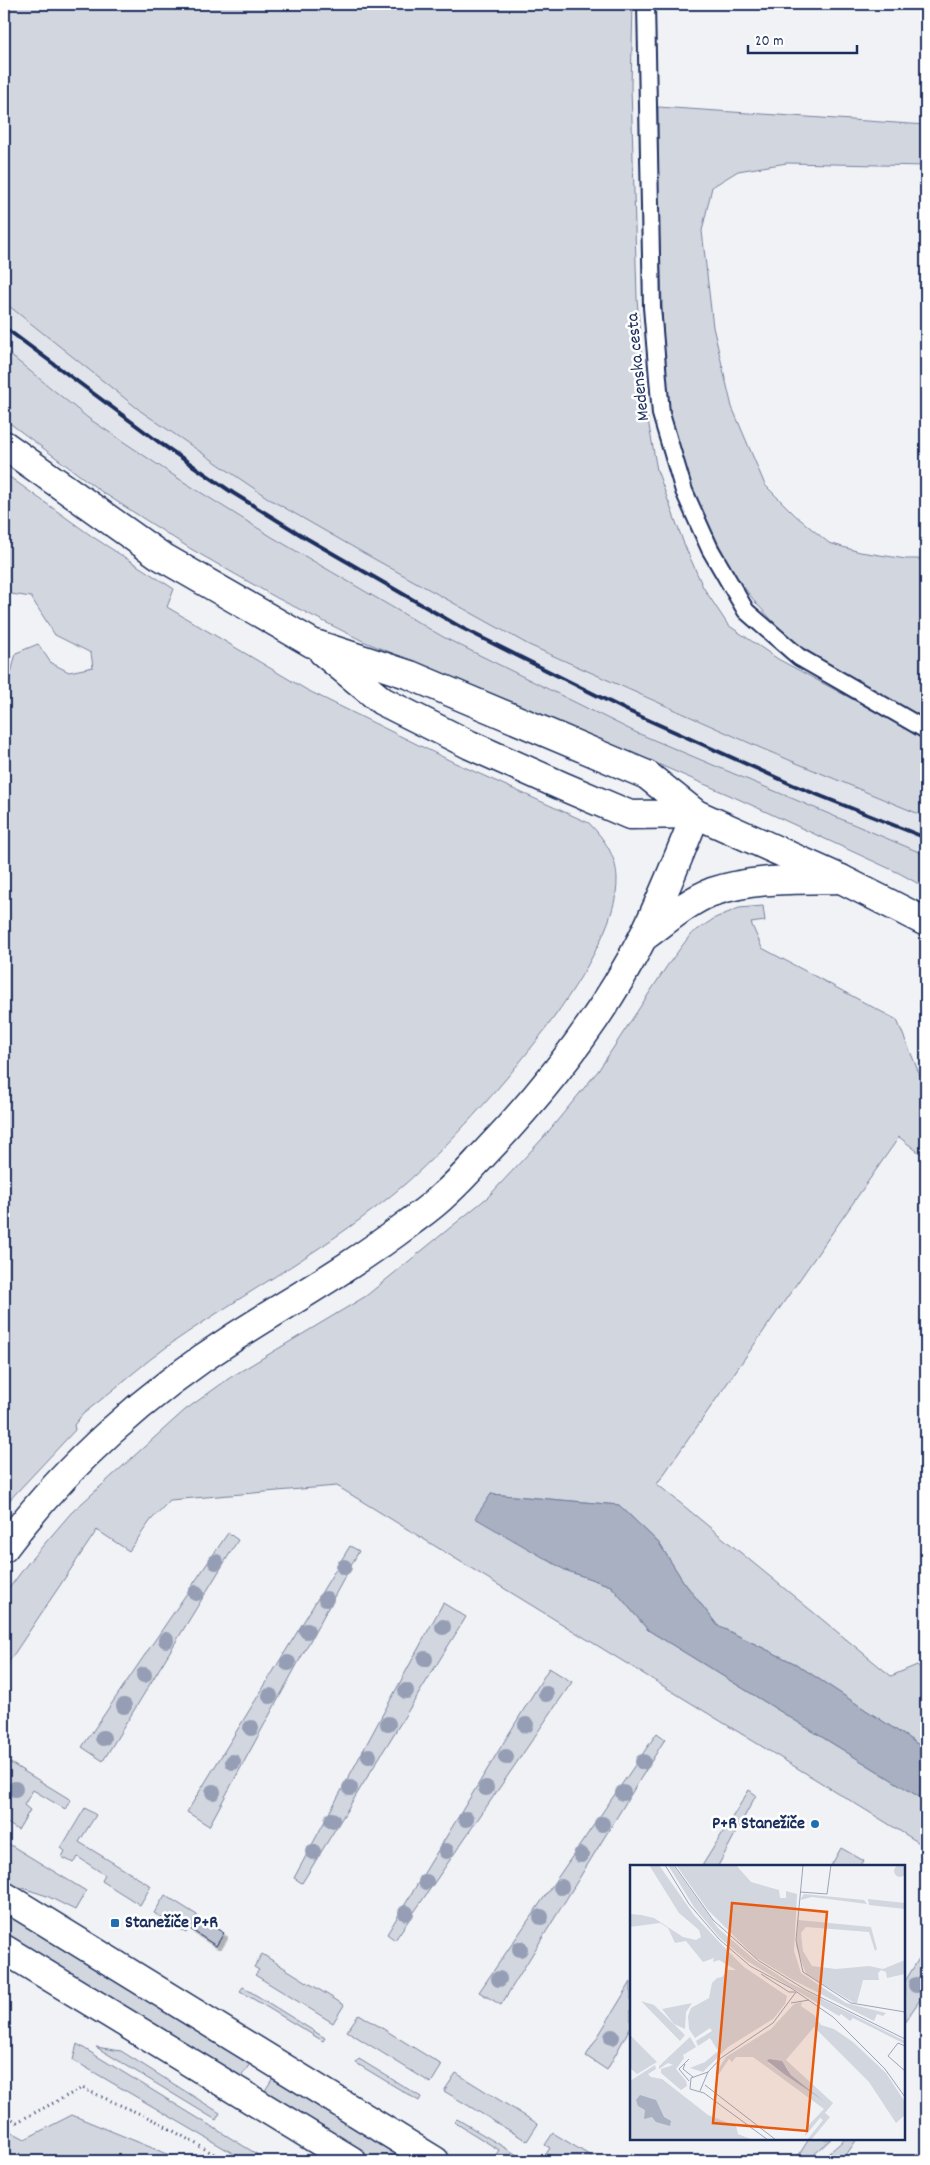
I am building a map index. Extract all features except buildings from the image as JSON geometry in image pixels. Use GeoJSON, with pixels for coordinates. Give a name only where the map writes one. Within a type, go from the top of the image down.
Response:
{"type":"FeatureCollection","features":[{"type":"Feature","properties":{"kind":"street"},"geometry":{"type":"LineString","coordinates":[[4,445],[159,555],[230,598],[312,643],[410,675],[647,774],[696,814],[841,879],[926,922]]}},
{"type":"Feature","properties":{"kind":"street"},"geometry":{"type":"LineString","coordinates":[[312,643],[382,701],[470,745],[562,786],[630,815],[696,814]]}},
{"type":"Feature","properties":{"kind":"street"},"geometry":{"type":"LineString","coordinates":[[4,1548],[22,1523],[94,1446],[162,1388],[233,1338],[348,1267],[445,1195],[536,1098],[591,1023],[644,937],[696,814]]}},
{"type":"Feature","properties":{"kind":"street"},"geometry":{"type":"LineString","coordinates":[[644,937],[680,911],[711,893],[743,884],[841,879]]}},
{"type":"Feature","properties":{"kind":"street"},"geometry":{"type":"LineString","coordinates":[[4,1896],[435,2161]]}},
{"type":"Feature","properties":{"kind":"street"},"geometry":{"type":"LineString","coordinates":[[4,1949],[352,2161]]}},
{"type":"Feature","properties":{"kind":"lane","name":"Medenska cesta"},"geometry":{"type":"LineString","coordinates":[[646,4],[652,307],[662,414],[684,491],[710,549],[746,611],[799,657],[926,730]]}},
{"type":"Feature","properties":{"kind":"path"},"geometry":{"type":"LineString","coordinates":[[4,2114],[18,2122],[82,2088],[156,2121],[226,2161]]}},
{"type":"Feature","properties":{"kind":"shaded area"},"geometry":{"type":"Polygon","coordinates":[[[4,4],[633,4],[631,86],[637,298],[646,409],[657,470],[684,544],[703,587],[728,625],[778,659],[926,739],[926,817],[763,749],[529,645],[360,551],[271,500],[142,412],[4,302],[4,4]]]}},
{"type":"Feature","properties":{"kind":"shaded area"},"geometry":{"type":"Polygon","coordinates":[[[658,107],[926,125],[926,166],[787,163],[738,171],[712,187],[702,231],[713,327],[732,407],[765,485],[796,516],[829,543],[860,552],[906,559],[926,559],[926,725],[827,665],[783,632],[756,603],[733,573],[696,499],[671,419],[664,361],[658,185],[658,107]]]}},
{"type":"Feature","properties":{"kind":"shaded area"},"geometry":{"type":"Polygon","coordinates":[[[4,302],[142,412],[271,500],[529,645],[763,749],[926,817],[926,855],[635,732],[445,638],[272,537],[176,477],[88,418],[4,350],[4,302]]]}},
{"type":"Feature","properties":{"kind":"shaded area"},"geometry":{"type":"Polygon","coordinates":[[[4,350],[88,418],[176,477],[272,537],[445,638],[635,732],[926,855],[926,888],[899,873],[734,797],[542,714],[365,642],[277,598],[191,549],[102,492],[4,419],[4,350]]]}},
{"type":"Feature","properties":{"kind":"shaded area"},"geometry":{"type":"Polygon","coordinates":[[[4,473],[93,537],[174,589],[167,607],[307,690],[453,762],[589,823],[600,835],[612,855],[617,878],[611,913],[594,954],[568,997],[536,1042],[501,1085],[432,1159],[405,1184],[349,1227],[201,1323],[138,1369],[83,1414],[74,1425],[75,1430],[4,1506],[4,688],[9,682],[16,653],[38,644],[51,663],[69,672],[93,667],[91,653],[55,635],[31,597],[4,593],[4,473]]]}},
{"type":"Feature","properties":{"kind":"shaded area"},"geometry":{"type":"Polygon","coordinates":[[[763,906],[765,921],[751,923],[762,948],[897,1020],[922,1080],[926,1083],[926,1158],[899,1137],[657,1484],[891,1676],[917,1665],[926,1673],[926,1751],[796,1664],[718,1626],[683,1581],[659,1543],[619,1505],[491,1494],[565,1570],[611,1586],[648,1630],[926,1801],[926,1847],[337,1486],[170,1500],[151,1520],[129,1551],[97,1530],[4,1669],[4,1595],[28,1563],[71,1513],[185,1410],[231,1377],[366,1296],[488,1197],[543,1138],[598,1071],[667,966],[691,934],[715,918],[739,908],[763,906]]]}},
{"type":"Feature","properties":{"kind":"shaded area"},"geometry":{"type":"Polygon","coordinates":[[[228,1533],[238,1540],[103,1761],[82,1747],[228,1533]]]}},
{"type":"Feature","properties":{"kind":"shaded area"},"geometry":{"type":"Polygon","coordinates":[[[350,1546],[359,1551],[209,1826],[187,1812],[350,1546]]]}},
{"type":"Feature","properties":{"kind":"shaded area"},"geometry":{"type":"Polygon","coordinates":[[[443,1603],[466,1617],[302,1883],[294,1878],[443,1603]]]}},
{"type":"Feature","properties":{"kind":"shaded area"},"geometry":{"type":"Polygon","coordinates":[[[549,1668],[572,1682],[395,1940],[387,1934],[549,1668]]]}},
{"type":"Feature","properties":{"kind":"shaded area"},"geometry":{"type":"Polygon","coordinates":[[[657,1733],[665,1739],[501,2005],[479,1992],[657,1733]]]}},
{"type":"Feature","properties":{"kind":"shaded area"},"geometry":{"type":"Polygon","coordinates":[[[4,1759],[71,1800],[65,1809],[33,1790],[24,1805],[30,1810],[18,1830],[4,1821],[4,1759]]]}},
{"type":"Feature","properties":{"kind":"shaded area"},"geometry":{"type":"Polygon","coordinates":[[[749,1790],[756,1795],[719,1865],[703,1865],[749,1790]]]}},
{"type":"Feature","properties":{"kind":"shaded area"},"geometry":{"type":"Polygon","coordinates":[[[85,1808],[96,1815],[79,1842],[151,1886],[140,1905],[102,1881],[105,1875],[78,1857],[73,1863],[62,1857],[65,1851],[61,1848],[85,1808]]]}},
{"type":"Feature","properties":{"kind":"shaded area"},"geometry":{"type":"Polygon","coordinates":[[[4,1841],[86,1891],[75,1910],[47,1896],[4,1882],[4,1841]]]}},
{"type":"Feature","properties":{"kind":"shaded area"},"geometry":{"type":"Polygon","coordinates":[[[841,1848],[864,1861],[861,1865],[832,1865],[841,1848]]]}},
{"type":"Feature","properties":{"kind":"shaded area"},"geometry":{"type":"Polygon","coordinates":[[[165,1895],[197,1915],[186,1933],[154,1913],[165,1895]]]}},
{"type":"Feature","properties":{"kind":"shaded area"},"geometry":{"type":"Polygon","coordinates":[[[4,1910],[251,2062],[239,2080],[4,1936],[4,1910]]]}},
{"type":"Feature","properties":{"kind":"shaded area"},"geometry":{"type":"Polygon","coordinates":[[[926,1947],[926,1991],[905,2022],[905,1981],[926,1947]]]}},
{"type":"Feature","properties":{"kind":"shaded area"},"geometry":{"type":"Polygon","coordinates":[[[262,1954],[344,2005],[333,2023],[255,1975],[259,1970],[254,1967],[262,1954]]]}},
{"type":"Feature","properties":{"kind":"shaded area"},"geometry":{"type":"Polygon","coordinates":[[[630,1984],[630,2028],[607,2070],[586,2056],[630,1984]]]}},
{"type":"Feature","properties":{"kind":"shaded area"},"geometry":{"type":"Polygon","coordinates":[[[243,1987],[325,2038],[323,2041],[240,1991],[243,1987]]]}},
{"type":"Feature","properties":{"kind":"shaded area"},"geometry":{"type":"Polygon","coordinates":[[[359,2014],[442,2065],[431,2083],[347,2031],[359,2014]]]}},
{"type":"Feature","properties":{"kind":"shaded area"},"geometry":{"type":"Polygon","coordinates":[[[77,2044],[268,2161],[246,2161],[73,2060],[77,2044]]]}},
{"type":"Feature","properties":{"kind":"shaded area"},"geometry":{"type":"Polygon","coordinates":[[[96,2047],[121,2051],[220,2113],[216,2120],[96,2047]]]}},
{"type":"Feature","properties":{"kind":"shaded area"},"geometry":{"type":"Polygon","coordinates":[[[359,2059],[421,2097],[419,2101],[356,2063],[359,2059]]]}},
{"type":"Feature","properties":{"kind":"shaded area"},"geometry":{"type":"Polygon","coordinates":[[[456,2073],[538,2124],[527,2141],[444,2091],[456,2073]]]}},
{"type":"Feature","properties":{"kind":"shaded area"},"geometry":{"type":"Polygon","coordinates":[[[274,2076],[412,2161],[372,2161],[263,2094],[274,2076]]]}},
{"type":"Feature","properties":{"kind":"shaded area"},"geometry":{"type":"Polygon","coordinates":[[[72,2115],[184,2161],[4,2161],[4,2128],[25,2139],[72,2115]]]}},
{"type":"Feature","properties":{"kind":"shaded area"},"geometry":{"type":"Polygon","coordinates":[[[457,2119],[527,2161],[492,2161],[499,2150],[454,2122],[457,2119]]]}},
{"type":"Feature","properties":{"kind":"shaded area"},"geometry":{"type":"Polygon","coordinates":[[[553,2133],[599,2161],[559,2161],[546,2154],[550,2148],[545,2145],[553,2133]]]}},
{"type":"Feature","properties":{"kind":"shaded area"},"geometry":{"type":"Polygon","coordinates":[[[808,2140],[830,2140],[807,2161],[795,2161],[808,2140]]]}},
{"type":"Feature","properties":{"kind":"shaded area"},"geometry":{"type":"Polygon","coordinates":[[[844,2140],[856,2140],[842,2161],[820,2161],[844,2140]]]}},
{"type":"Feature","properties":{"kind":"water"},"geometry":{"type":"Polygon","coordinates":[[[491,1494],[619,1505],[659,1543],[683,1581],[718,1626],[796,1664],[926,1751],[926,1801],[648,1630],[611,1586],[565,1570],[475,1518],[491,1494]]]}},
{"type":"Feature","properties":{"kind":"railway"},"geometry":{"type":"LineString","coordinates":[[4,327],[160,443],[233,493],[306,538],[462,628],[626,710],[793,785],[926,838]]}},
{"type":"Feature","properties":{"kind":"place","name":"P+R Stanežiče"},"geometry":{"type":"Point","coordinates":[815,1824]}},
{"type":"Feature","properties":{"kind":"place","name":"Stanežiče P+R"},"geometry":{"type":"Point","coordinates":[115,1923]}}]}
